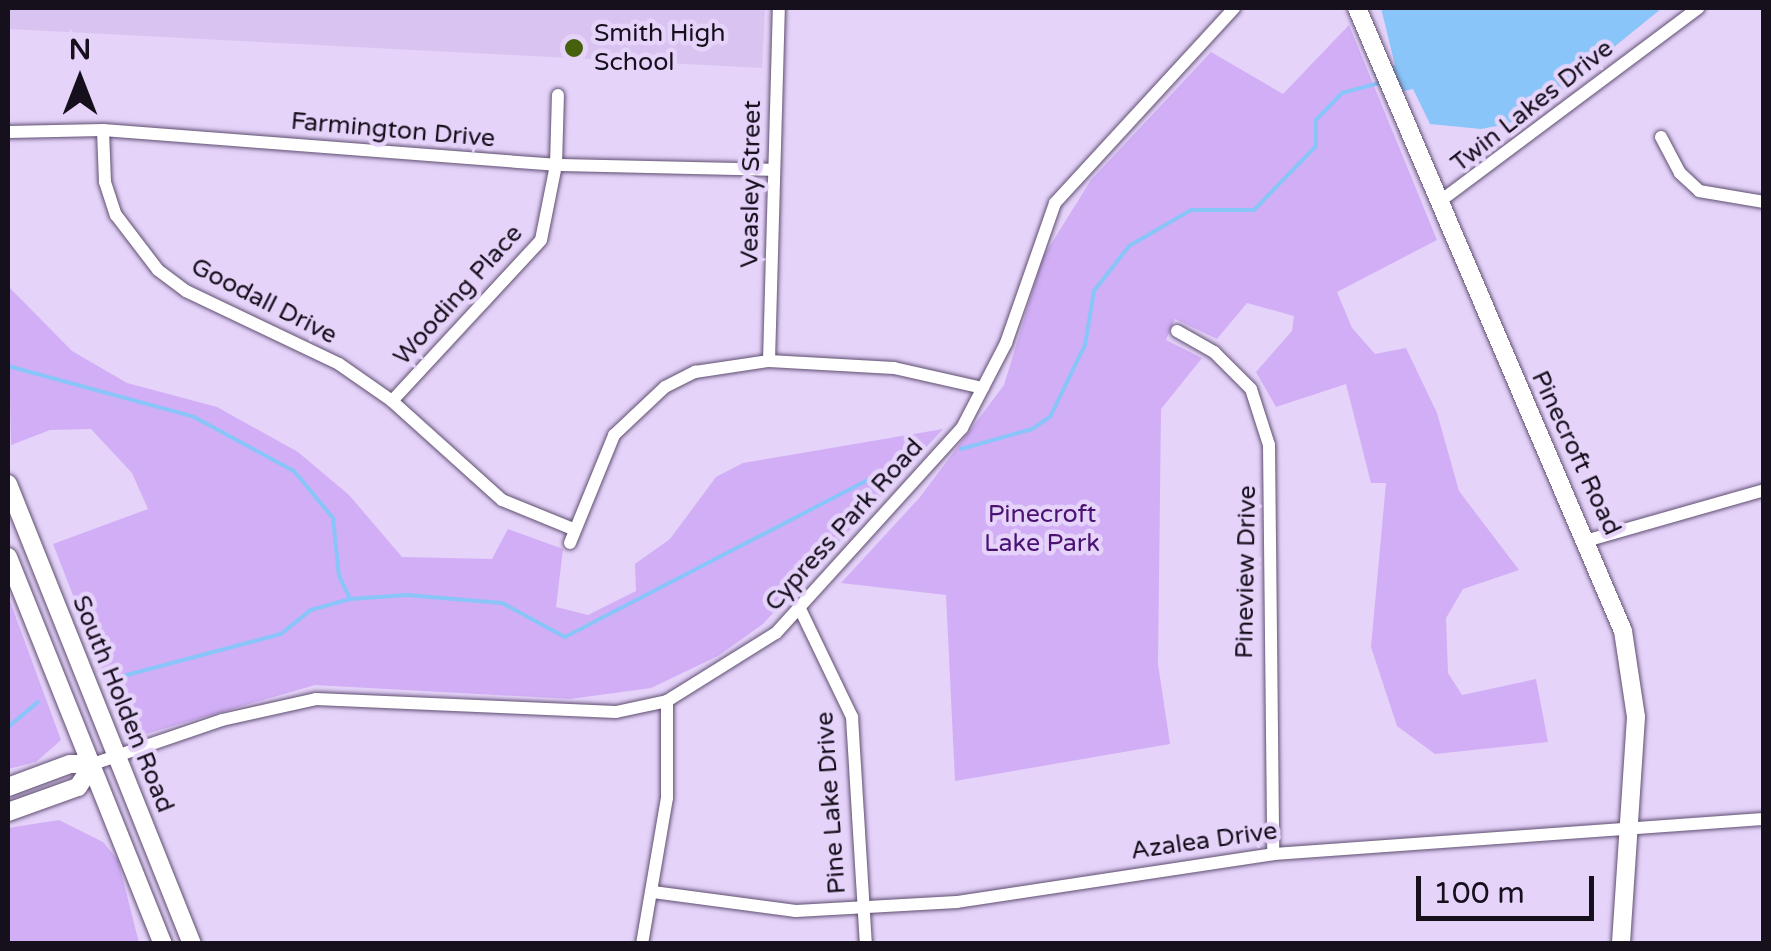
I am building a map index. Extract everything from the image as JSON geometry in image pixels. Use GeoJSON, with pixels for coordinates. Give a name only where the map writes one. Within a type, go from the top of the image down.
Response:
{"type":"FeatureCollection","features":[{"type":"Feature","properties":{"kind":"street","name":"Veasley Street"},"geometry":{"type":"LineString","coordinates":[[769,361],[779,8]]}},
{"type":"Feature","properties":{"kind":"street","name":"Cypress Park Road"},"geometry":{"type":"LineString","coordinates":[[93,764],[316,699],[548,712],[616,712],[667,701],[801,611],[962,428],[982,388],[1055,203],[1234,8]]}},
{"type":"Feature","properties":{"kind":"street","name":"Pinecroft Road"},"geometry":{"type":"LineString","coordinates":[[1357,8],[1589,540],[1632,671],[1636,717],[1621,944]]}},
{"type":"Feature","properties":{"kind":"street","name":"Twin Lakes Drive"},"geometry":{"type":"LineString","coordinates":[[1440,202],[1698,8]]}},
{"type":"Feature","properties":{"kind":"street","name":"Wooding Place"},"geometry":{"type":"LineString","coordinates":[[392,401],[541,240],[556,165],[558,95]]}},
{"type":"Feature","properties":{"kind":"street","name":"Farmington Drive"},"geometry":{"type":"LineString","coordinates":[[8,132],[103,130],[556,165],[774,170]]}},
{"type":"Feature","properties":{"kind":"street","name":"Goodall Drive"},"geometry":{"type":"LineString","coordinates":[[103,130],[105,182],[116,215],[158,270],[186,291],[302,342],[392,401],[502,500],[573,529]]}},
{"type":"Feature","properties":{"kind":"street"},"geometry":{"type":"LineString","coordinates":[[1661,137],[1680,173],[1700,191],[1764,202]]}},
{"type":"Feature","properties":{"kind":"street","name":"Pineview Drive"},"geometry":{"type":"LineString","coordinates":[[1177,331],[1214,352],[1251,388],[1269,445],[1273,854]]}},
{"type":"Feature","properties":{"kind":"street"},"geometry":{"type":"LineString","coordinates":[[570,544],[614,436],[638,408],[695,372],[769,361],[894,368],[982,388]]}},
{"type":"Feature","properties":{"kind":"street","name":"South Holden Road"},"geometry":{"type":"LineString","coordinates":[[8,484],[192,944]]}},
{"type":"Feature","properties":{"kind":"street"},"geometry":{"type":"LineString","coordinates":[[1589,540],[1764,490]]}},
{"type":"Feature","properties":{"kind":"street","name":"South Holden Road"},"geometry":{"type":"LineString","coordinates":[[8,558],[163,944]]}},
{"type":"Feature","properties":{"kind":"street","name":"Pine Lake Drive"},"geometry":{"type":"LineString","coordinates":[[801,611],[852,716],[860,907],[866,944]]}},
{"type":"Feature","properties":{"kind":"street"},"geometry":{"type":"LineString","coordinates":[[642,944],[667,798],[667,701]]}},
{"type":"Feature","properties":{"kind":"street"},"geometry":{"type":"LineString","coordinates":[[8,787],[70,764],[93,764]]}},
{"type":"Feature","properties":{"kind":"street"},"geometry":{"type":"LineString","coordinates":[[8,812],[78,787],[93,764]]}},
{"type":"Feature","properties":{"kind":"street","name":"Azalea Drive"},"geometry":{"type":"LineString","coordinates":[[653,892],[796,911],[957,902],[1273,854],[1630,824],[1764,819]]}},
{"type":"Feature","properties":{"kind":"shaded area","name":"Smith High School"},"geometry":{"type":"Polygon","coordinates":[[[8,8],[765,8],[762,68],[8,29],[8,8]]]}},
{"type":"Feature","properties":{"kind":"green space","name":"Pinecroft Lake Park"},"geometry":{"type":"Polygon","coordinates":[[[1349,25],[1437,240],[1337,292],[1352,328],[1375,354],[1406,348],[1437,413],[1459,491],[1519,570],[1463,589],[1446,618],[1448,673],[1462,695],[1536,679],[1548,742],[1435,754],[1397,726],[1371,647],[1386,483],[1371,483],[1346,384],[1276,407],[1256,372],[1292,331],[1294,316],[1247,303],[1217,339],[1175,319],[1166,340],[1202,358],[1161,409],[1158,664],[1170,744],[955,781],[946,595],[841,583],[920,497],[1004,385],[1043,257],[1091,180],[1211,52],[1283,94],[1349,25]]]}},
{"type":"Feature","properties":{"kind":"green space"},"geometry":{"type":"Polygon","coordinates":[[[8,286],[72,351],[127,383],[217,407],[298,452],[349,495],[402,557],[492,559],[508,529],[563,549],[556,607],[588,615],[636,591],[635,564],[670,539],[716,477],[743,463],[943,429],[763,624],[718,656],[651,688],[570,699],[315,685],[139,736],[126,731],[53,544],[148,509],[132,473],[91,429],[50,430],[11,445],[8,286]]]}},
{"type":"Feature","properties":{"kind":"green space"},"geometry":{"type":"Polygon","coordinates":[[[8,596],[61,740],[36,762],[8,769],[8,596]]]}},
{"type":"Feature","properties":{"kind":"green space"},"geometry":{"type":"Polygon","coordinates":[[[59,820],[103,842],[118,860],[139,943],[8,943],[8,828],[59,820]]]}},
{"type":"Feature","properties":{"kind":"water"},"geometry":{"type":"Polygon","coordinates":[[[1381,8],[1662,8],[1549,100],[1508,124],[1481,129],[1430,124],[1413,89],[1384,95],[1372,69],[1395,65],[1381,8]]]}},
{"type":"Feature","properties":{"kind":"waterway"},"geometry":{"type":"LineString","coordinates":[[961,449],[1032,429],[1050,417],[1085,345],[1094,291],[1129,246],[1191,210],[1254,210],[1316,146],[1316,120],[1342,93],[1379,83]]}},
{"type":"Feature","properties":{"kind":"waterway"},"geometry":{"type":"LineString","coordinates":[[8,366],[194,417],[294,471],[333,518],[339,576],[350,599]]}},
{"type":"Feature","properties":{"kind":"waterway"},"geometry":{"type":"LineString","coordinates":[[108,680],[281,634],[311,610],[350,599],[407,595],[502,603],[565,637],[922,452]]}},
{"type":"Feature","properties":{"kind":"waterway"},"geometry":{"type":"LineString","coordinates":[[8,727],[38,702]]}},
{"type":"Feature","properties":{"kind":"place","name":"Smith High School"},"geometry":{"type":"Point","coordinates":[574,48]}}]}
